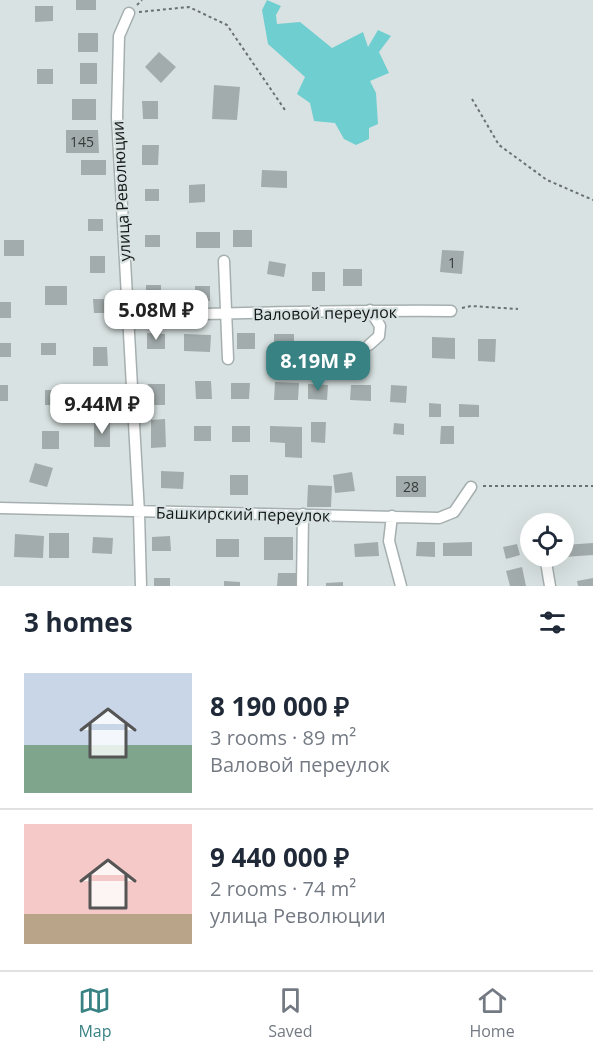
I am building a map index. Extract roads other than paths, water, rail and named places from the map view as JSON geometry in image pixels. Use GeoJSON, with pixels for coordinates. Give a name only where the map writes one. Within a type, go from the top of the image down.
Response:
{"type":"FeatureCollection","features":[{"type":"Feature","properties":{"kind":"street","name":"улица Революции"},"geometry":{"type":"LineString","coordinates":[[129,13],[119,36],[117,117],[141,586]]}},
{"type":"Feature","properties":{"kind":"street"},"geometry":{"type":"LineString","coordinates":[[224,261],[228,359]]}},
{"type":"Feature","properties":{"kind":"street","name":"Валовой переулок"},"geometry":{"type":"LineString","coordinates":[[128,316],[370,310],[451,311]]}},
{"type":"Feature","properties":{"kind":"street"},"geometry":{"type":"LineString","coordinates":[[369,345],[379,336],[380,326],[370,310]]}},
{"type":"Feature","properties":{"kind":"street","name":"Башкирский переулок"},"geometry":{"type":"LineString","coordinates":[[0,508],[139,513],[439,518],[454,512],[471,487]]}},
{"type":"Feature","properties":{"kind":"street"},"geometry":{"type":"LineString","coordinates":[[302,586],[303,514]]}},
{"type":"Feature","properties":{"kind":"street"},"geometry":{"type":"LineString","coordinates":[[392,516],[389,541],[401,586]]}},
{"type":"Feature","properties":{"kind":"street"},"geometry":{"type":"LineString","coordinates":[[547,567],[550,586]]}}]}
